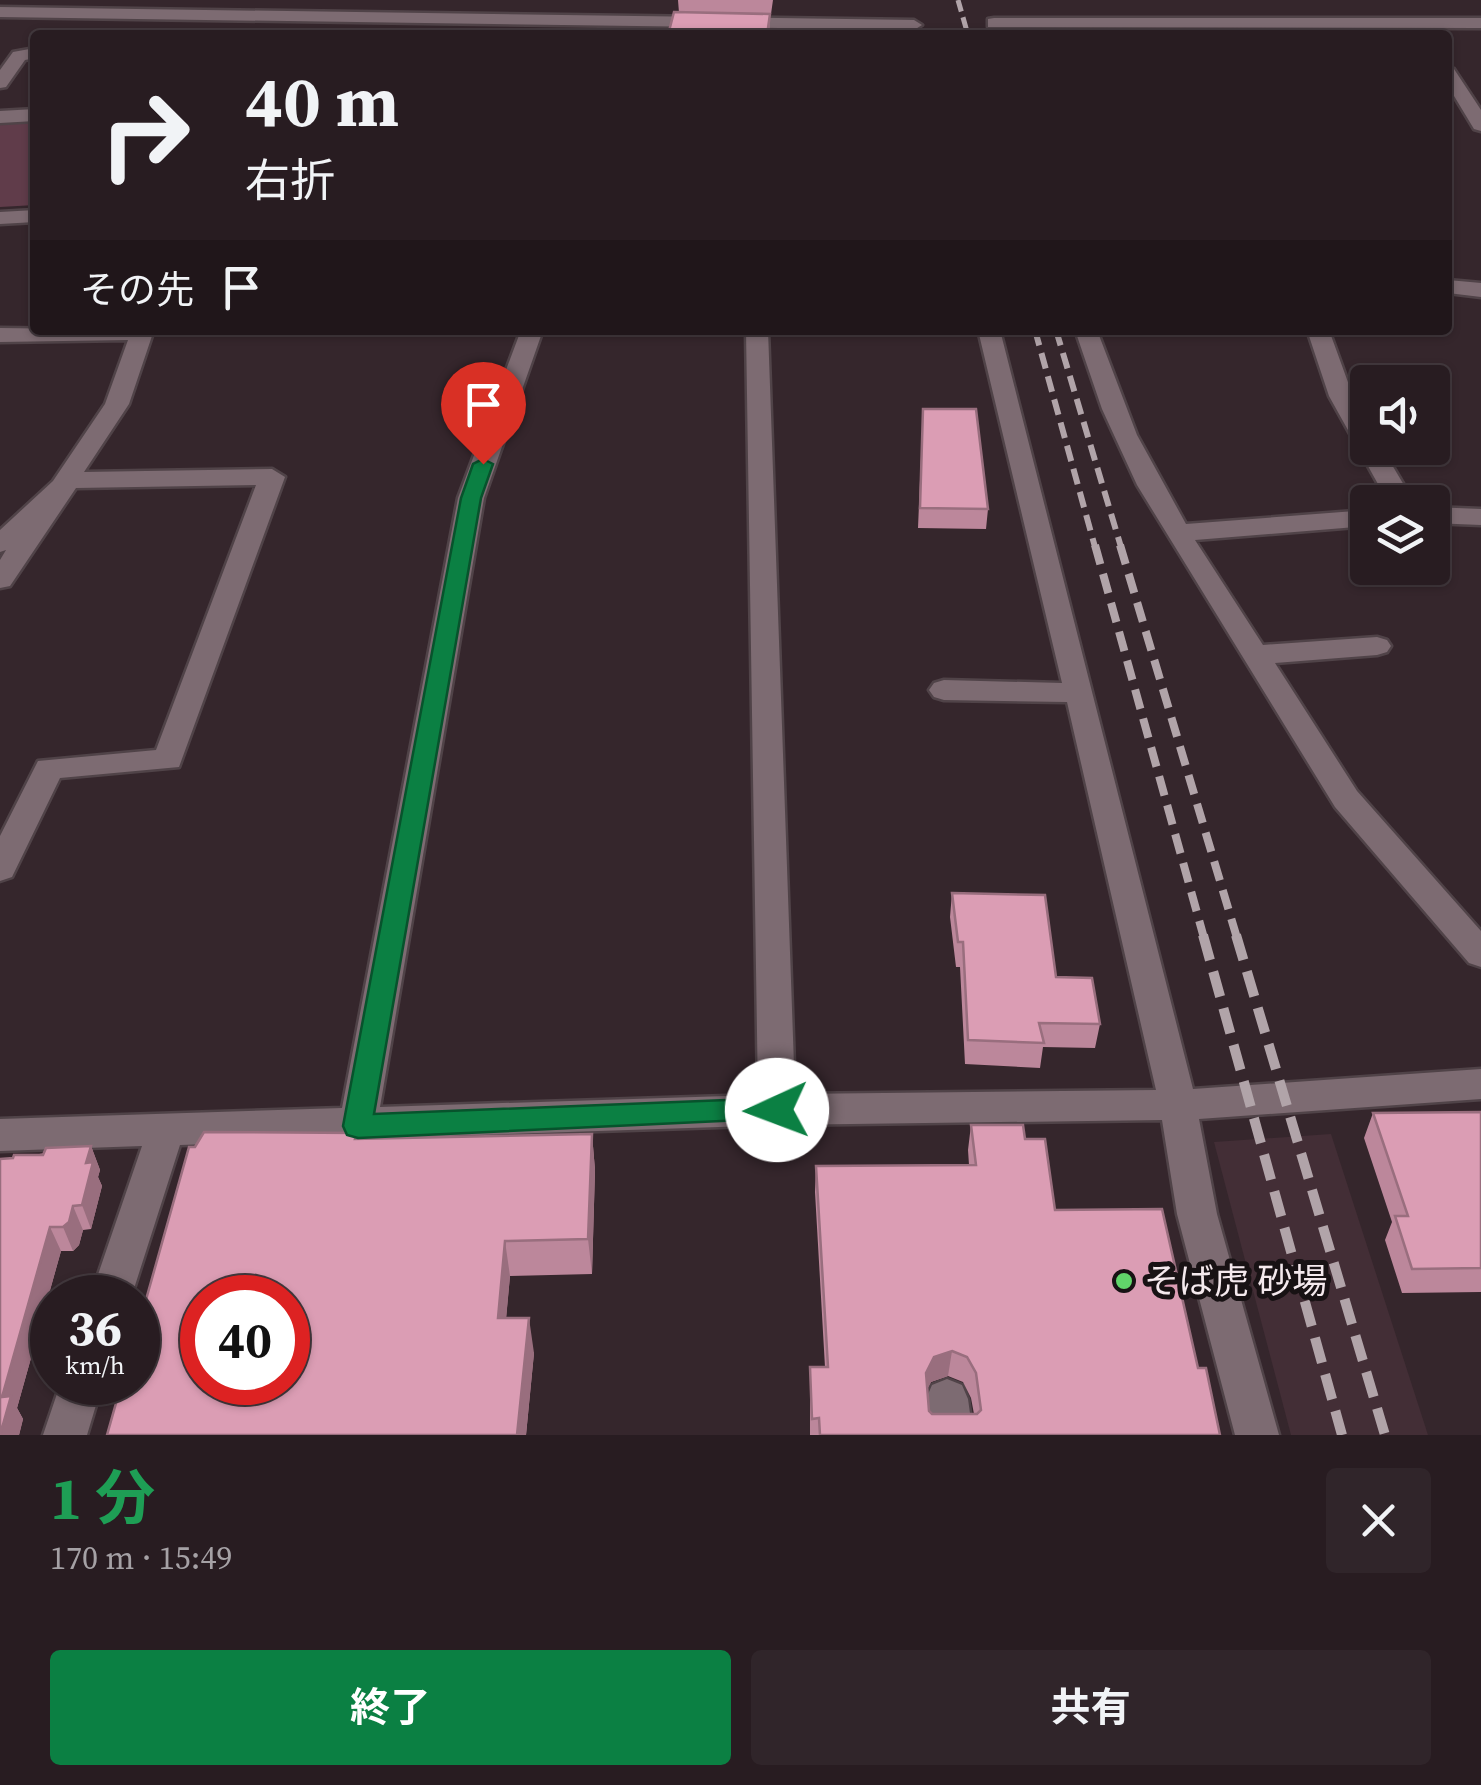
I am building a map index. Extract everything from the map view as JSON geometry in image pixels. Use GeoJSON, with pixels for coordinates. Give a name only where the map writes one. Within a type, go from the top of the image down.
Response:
{"type":"FeatureCollection","features":[{"type":"Feature","properties":{"kind":"street"},"geometry":{"type":"LineString","coordinates":[[633,27],[643,0]]}},
{"type":"Feature","properties":{"kind":"street"},"geometry":{"type":"LineString","coordinates":[[0,12],[236,8],[633,27],[915,30],[909,0]]}},
{"type":"Feature","properties":{"kind":"street"},"geometry":{"type":"LineString","coordinates":[[988,0],[996,29],[1420,29],[1481,24]]}},
{"type":"Feature","properties":{"kind":"street"},"geometry":{"type":"LineString","coordinates":[[1402,0],[1420,29]]}},
{"type":"Feature","properties":{"kind":"street"},"geometry":{"type":"LineString","coordinates":[[100,30],[120,7]]}},
{"type":"Feature","properties":{"kind":"street"},"geometry":{"type":"LineString","coordinates":[[0,83],[19,56],[30,55]]}},
{"type":"Feature","properties":{"kind":"street"},"geometry":{"type":"LineString","coordinates":[[1452,83],[1481,126]]}},
{"type":"Feature","properties":{"kind":"street"},"geometry":{"type":"LineString","coordinates":[[0,117],[30,115]]}},
{"type":"Feature","properties":{"kind":"street"},"geometry":{"type":"LineString","coordinates":[[0,218],[30,216]]}},
{"type":"Feature","properties":{"kind":"street"},"geometry":{"type":"LineString","coordinates":[[1452,287],[1481,290]]}},
{"type":"Feature","properties":{"kind":"street"},"geometry":{"type":"LineString","coordinates":[[0,335],[30,334]]}},
{"type":"Feature","properties":{"kind":"street"},"geometry":{"type":"LineString","coordinates":[[0,580],[117,404],[141,335]]}},
{"type":"Feature","properties":{"kind":"street"},"geometry":{"type":"LineString","coordinates":[[358,1126],[471,498],[530,335]]}},
{"type":"Feature","properties":{"kind":"street"},"geometry":{"type":"LineString","coordinates":[[757,335],[777,1110]]}},
{"type":"Feature","properties":{"kind":"street"},"geometry":{"type":"LineString","coordinates":[[990,335],[1178,1106],[1197,1214],[1257,1435]]}},
{"type":"Feature","properties":{"kind":"street"},"geometry":{"type":"LineString","coordinates":[[1088,335],[1106,390],[1147,484],[1255,656],[1346,799],[1481,954]]}},
{"type":"Feature","properties":{"kind":"street"},"geometry":{"type":"LineString","coordinates":[[1320,335],[1350,412]]}},
{"type":"Feature","properties":{"kind":"street"},"geometry":{"type":"LineString","coordinates":[[0,544],[69,480],[272,477],[168,760],[49,768],[0,869]]}},
{"type":"Feature","properties":{"kind":"street"},"geometry":{"type":"LineString","coordinates":[[1474,516],[1481,541]]}},
{"type":"Feature","properties":{"kind":"street"},"geometry":{"type":"LineString","coordinates":[[1178,533],[1350,519]]}},
{"type":"Feature","properties":{"kind":"street"},"geometry":{"type":"LineString","coordinates":[[1255,656],[1377,646]]}},
{"type":"Feature","properties":{"kind":"street"},"geometry":{"type":"LineString","coordinates":[[944,690],[1078,692]]}},
{"type":"Feature","properties":{"kind":"street"},"geometry":{"type":"LineString","coordinates":[[0,1135],[777,1110],[1178,1106],[1481,1084]]}},
{"type":"Feature","properties":{"kind":"street"},"geometry":{"type":"LineString","coordinates":[[118,1275],[166,1131]]}},
{"type":"Feature","properties":{"kind":"street"},"geometry":{"type":"LineString","coordinates":[[65,1435],[75,1405]]}},
{"type":"Feature","properties":{"kind":"shaded area"},"geometry":{"type":"Polygon","coordinates":[[[1117,27],[1127,30],[1008,30],[1117,27]]]}},
{"type":"Feature","properties":{"kind":"shaded area"},"geometry":{"type":"Polygon","coordinates":[[[30,118],[30,205],[0,207],[0,120],[30,118]]]}},
{"type":"Feature","properties":{"kind":"shaded area"},"geometry":{"type":"Polygon","coordinates":[[[1331,1134],[1428,1435],[1291,1435],[1214,1142],[1331,1134]]]}},
{"type":"Feature","properties":{"kind":"building"},"geometry":{"type":"Polygon","coordinates":[[[674,12],[770,14],[768,30],[669,30],[674,12]]]}},
{"type":"Feature","properties":{"kind":"building"},"geometry":{"type":"Polygon","coordinates":[[[923,409],[976,409],[988,509],[920,508],[923,409]]]}},
{"type":"Feature","properties":{"kind":"building"},"geometry":{"type":"Polygon","coordinates":[[[952,893],[1045,895],[1056,977],[1092,978],[1100,1024],[1039,1023],[1044,1043],[968,1040],[963,942],[958,942],[952,893]]]}},
{"type":"Feature","properties":{"kind":"building"},"geometry":{"type":"Polygon","coordinates":[[[1481,1112],[1481,1268],[1412,1269],[1395,1216],[1408,1216],[1373,1113],[1481,1112]]]}},
{"type":"Feature","properties":{"kind":"building"},"geometry":{"type":"Polygon","coordinates":[[[971,1125],[1023,1125],[1025,1139],[1045,1139],[1055,1210],[1162,1209],[1198,1368],[1206,1368],[1220,1435],[820,1435],[819,1418],[812,1419],[810,1367],[828,1367],[816,1166],[976,1165],[971,1125]],[[952,1351],[934,1357],[926,1373],[932,1414],[977,1414],[981,1410],[976,1373],[967,1357],[952,1351]]]}},
{"type":"Feature","properties":{"kind":"building"},"geometry":{"type":"Polygon","coordinates":[[[204,1132],[357,1133],[355,1139],[592,1134],[588,1239],[505,1241],[498,1318],[529,1318],[517,1435],[107,1435],[115,1405],[160,1405],[160,1275],[153,1275],[189,1147],[195,1147],[204,1132]]]}},
{"type":"Feature","properties":{"kind":"building"},"geometry":{"type":"Polygon","coordinates":[[[91,1146],[86,1163],[93,1162],[82,1205],[73,1206],[69,1222],[63,1227],[50,1227],[36,1275],[30,1275],[30,1298],[2,1397],[11,1396],[0,1435],[0,1159],[43,1155],[46,1148],[91,1146]]]}},
{"type":"Feature","properties":{"kind":"railway"},"geometry":{"type":"LineString","coordinates":[[958,0],[967,30]]}},
{"type":"Feature","properties":{"kind":"railway"},"geometry":{"type":"LineString","coordinates":[[1036,335],[1095,547]]}},
{"type":"Feature","properties":{"kind":"railway"},"geometry":{"type":"LineString","coordinates":[[1057,335],[1121,547]]}},
{"type":"Feature","properties":{"kind":"railway"},"geometry":{"type":"LineString","coordinates":[[1095,545],[1204,938]]}},
{"type":"Feature","properties":{"kind":"railway"},"geometry":{"type":"LineString","coordinates":[[1120,545],[1237,938]]}},
{"type":"Feature","properties":{"kind":"railway"},"geometry":{"type":"LineString","coordinates":[[1203,935],[1342,1435]]}},
{"type":"Feature","properties":{"kind":"railway"},"geometry":{"type":"LineString","coordinates":[[1236,935],[1385,1435]]}},
{"type":"Feature","properties":{"kind":"place","name":"そば虎 砂場"},"geometry":{"type":"Point","coordinates":[1124,1281]}},
{"type":"Feature","properties":{"kind":"route"},"geometry":{"type":"LineString","coordinates":[[483,464],[471,498],[358,1126],[777,1110]]}}]}
